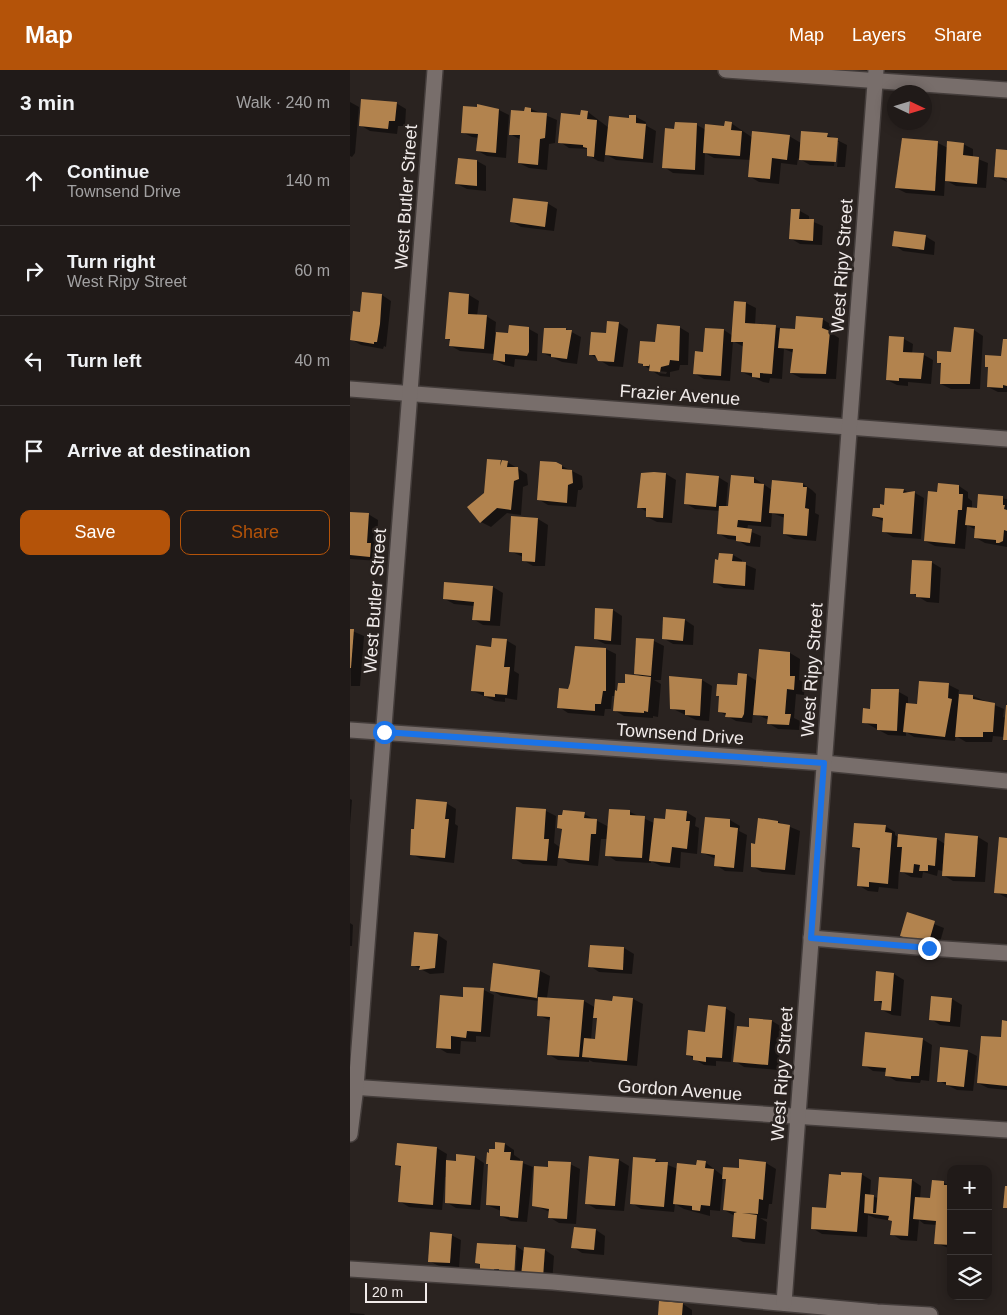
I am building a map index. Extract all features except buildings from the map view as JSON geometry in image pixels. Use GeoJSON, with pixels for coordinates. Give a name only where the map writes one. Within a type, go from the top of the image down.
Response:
{"type":"FeatureCollection","features":[{"type":"Feature","properties":{"kind":"street","name":"West Butler Street"},"geometry":{"type":"LineString","coordinates":[[350,1134],[384,732],[435,70]]}},
{"type":"Feature","properties":{"kind":"street"},"geometry":{"type":"LineString","coordinates":[[726,70],[876,75],[1007,90]]}},
{"type":"Feature","properties":{"kind":"street","name":"West Ripy Street"},"geometry":{"type":"LineString","coordinates":[[784,1303],[876,75]]}},
{"type":"Feature","properties":{"kind":"street","name":"Frazier Avenue"},"geometry":{"type":"LineString","coordinates":[[350,389],[1007,439]]}},
{"type":"Feature","properties":{"kind":"street","name":"Townsend Drive"},"geometry":{"type":"LineString","coordinates":[[350,730],[824,763],[1007,781]]}},
{"type":"Feature","properties":{"kind":"street"},"geometry":{"type":"LineString","coordinates":[[811,938],[929,948],[1007,952]]}},
{"type":"Feature","properties":{"kind":"street","name":"Gordon Avenue"},"geometry":{"type":"LineString","coordinates":[[353,1087],[1007,1130]]}},
{"type":"Feature","properties":{"kind":"street"},"geometry":{"type":"LineString","coordinates":[[350,1269],[553,1282],[784,1303],[877,1314],[930,1315]]}},
{"type":"Feature","properties":{"kind":"route"},"geometry":{"type":"LineString","coordinates":[[384,732],[824,763],[811,938],[929,948]]}}]}
